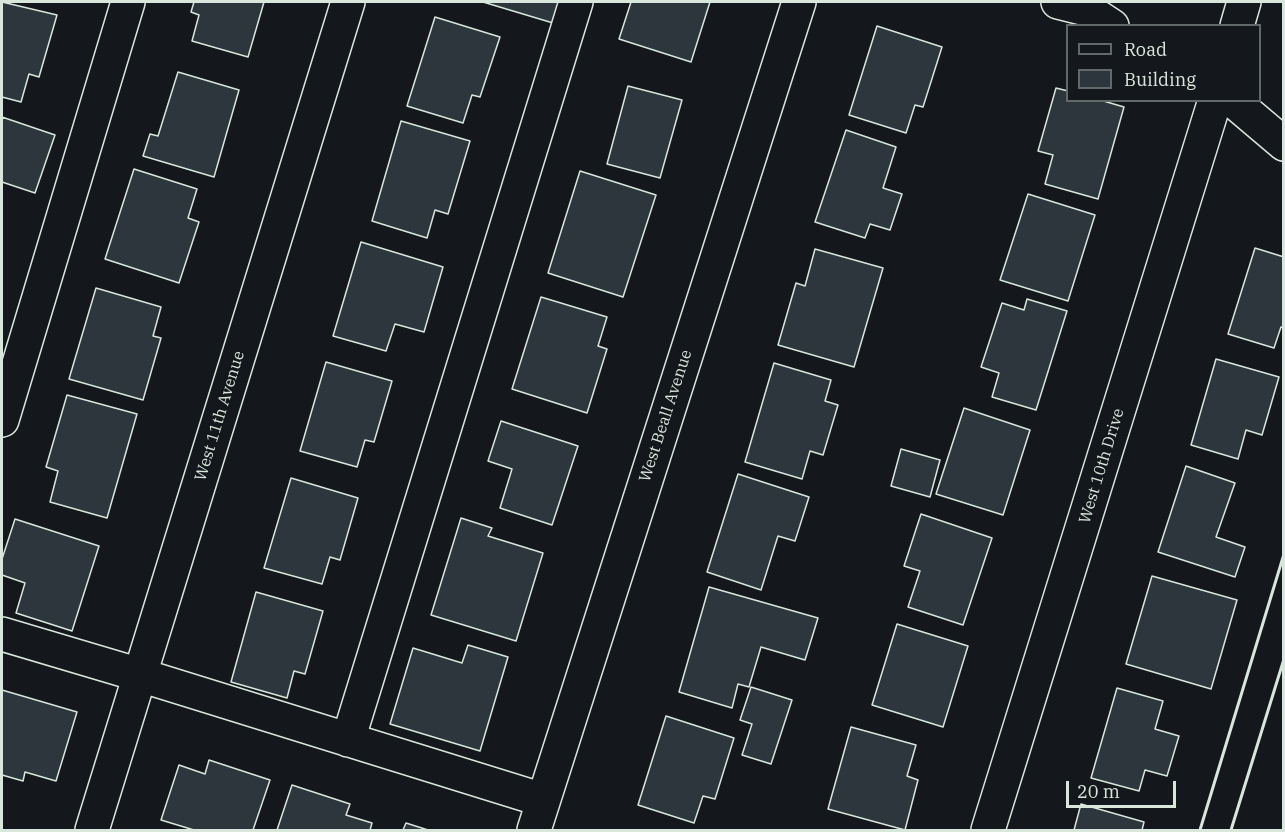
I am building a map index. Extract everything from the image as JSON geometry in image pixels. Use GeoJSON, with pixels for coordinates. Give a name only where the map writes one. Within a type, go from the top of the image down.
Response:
{"type":"FeatureCollection","features":[{"type":"Feature","properties":{"kind":"street"},"geometry":{"type":"LineString","coordinates":[[2,420],[128,2]]}},
{"type":"Feature","properties":{"kind":"street","name":"West 11th Avenue"},"geometry":{"type":"LineString","coordinates":[[92,831],[348,2]]}},
{"type":"Feature","properties":{"kind":"street"},"geometry":{"type":"LineString","coordinates":[[348,740],[576,2]]}},
{"type":"Feature","properties":{"kind":"street","name":"West Beall Avenue"},"geometry":{"type":"LineString","coordinates":[[539,815],[799,2]]}},
{"type":"Feature","properties":{"kind":"street"},"geometry":{"type":"LineString","coordinates":[[1058,2],[1086,9],[1109,24]]}},
{"type":"Feature","properties":{"kind":"street"},"geometry":{"type":"LineString","coordinates":[[1238,24],[1244,2]]}},
{"type":"Feature","properties":{"kind":"street","name":"West 10th Drive"},"geometry":{"type":"LineString","coordinates":[[988,831],[1214,102]]}},
{"type":"Feature","properties":{"kind":"street"},"geometry":{"type":"LineString","coordinates":[[1234,102],[1284,144]]}},
{"type":"Feature","properties":{"kind":"street"},"geometry":{"type":"LineString","coordinates":[[2,634],[348,740],[539,815]]}},
{"type":"Feature","properties":{"kind":"building"},"geometry":{"type":"Polygon","coordinates":[[[2,2],[57,15],[39,77],[29,74],[21,102],[2,97],[2,2]]]}},
{"type":"Feature","properties":{"kind":"building"},"geometry":{"type":"Polygon","coordinates":[[[194,2],[264,2],[248,57],[192,41],[199,15],[191,12],[194,2]]]}},
{"type":"Feature","properties":{"kind":"building"},"geometry":{"type":"Polygon","coordinates":[[[483,2],[559,2],[553,23],[483,2]]]}},
{"type":"Feature","properties":{"kind":"building"},"geometry":{"type":"Polygon","coordinates":[[[631,2],[710,2],[691,62],[619,39],[631,2]]]}},
{"type":"Feature","properties":{"kind":"building"},"geometry":{"type":"Polygon","coordinates":[[[435,17],[500,37],[480,97],[472,95],[463,123],[407,106],[435,17]]]}},
{"type":"Feature","properties":{"kind":"building"},"geometry":{"type":"Polygon","coordinates":[[[877,26],[942,47],[923,107],[915,105],[906,133],[849,115],[877,26]]]}},
{"type":"Feature","properties":{"kind":"building"},"geometry":{"type":"Polygon","coordinates":[[[178,72],[239,90],[214,177],[143,156],[150,134],[158,136],[178,72]]]}},
{"type":"Feature","properties":{"kind":"building"},"geometry":{"type":"Polygon","coordinates":[[[628,86],[682,100],[660,178],[607,164],[628,86]]]}},
{"type":"Feature","properties":{"kind":"building"},"geometry":{"type":"Polygon","coordinates":[[[1056,88],[1066,90],[1066,102],[1107,102],[1124,107],[1098,199],[1045,184],[1053,155],[1038,151],[1056,88]]]}},
{"type":"Feature","properties":{"kind":"building"},"geometry":{"type":"Polygon","coordinates":[[[2,117],[55,135],[35,193],[2,182],[2,117]]]}},
{"type":"Feature","properties":{"kind":"building"},"geometry":{"type":"Polygon","coordinates":[[[401,121],[470,141],[448,214],[435,210],[427,238],[372,221],[401,121]]]}},
{"type":"Feature","properties":{"kind":"building"},"geometry":{"type":"Polygon","coordinates":[[[846,130],[896,147],[883,188],[902,194],[890,230],[870,224],[865,238],[815,222],[846,130]]]}},
{"type":"Feature","properties":{"kind":"building"},"geometry":{"type":"Polygon","coordinates":[[[134,169],[197,189],[188,218],[199,222],[179,283],[105,259],[134,169]]]}},
{"type":"Feature","properties":{"kind":"building"},"geometry":{"type":"Polygon","coordinates":[[[580,171],[656,195],[623,297],[548,273],[580,171]]]}},
{"type":"Feature","properties":{"kind":"building"},"geometry":{"type":"Polygon","coordinates":[[[1028,194],[1095,215],[1068,301],[1000,280],[1028,194]]]}},
{"type":"Feature","properties":{"kind":"building"},"geometry":{"type":"Polygon","coordinates":[[[361,242],[443,267],[424,332],[395,324],[386,351],[333,336],[361,242]]]}},
{"type":"Feature","properties":{"kind":"building"},"geometry":{"type":"Polygon","coordinates":[[[1255,248],[1284,257],[1284,328],[1281,327],[1274,348],[1228,334],[1255,248]]]}},
{"type":"Feature","properties":{"kind":"building"},"geometry":{"type":"Polygon","coordinates":[[[815,249],[883,268],[854,367],[778,345],[796,283],[805,286],[815,249]]]}},
{"type":"Feature","properties":{"kind":"building"},"geometry":{"type":"Polygon","coordinates":[[[96,288],[161,307],[153,336],[161,338],[143,400],[69,379],[96,288]]]}},
{"type":"Feature","properties":{"kind":"building"},"geometry":{"type":"Polygon","coordinates":[[[541,297],[607,317],[598,346],[607,349],[587,413],[512,389],[541,297]]]}},
{"type":"Feature","properties":{"kind":"building"},"geometry":{"type":"Polygon","coordinates":[[[1027,299],[1067,311],[1036,410],[992,397],[999,373],[981,367],[1002,303],[1024,310],[1027,299]]]}},
{"type":"Feature","properties":{"kind":"building"},"geometry":{"type":"Polygon","coordinates":[[[1216,359],[1279,377],[1262,435],[1246,430],[1238,459],[1191,445],[1216,359]]]}},
{"type":"Feature","properties":{"kind":"building"},"geometry":{"type":"Polygon","coordinates":[[[326,362],[392,381],[374,442],[365,440],[357,467],[300,451],[326,362]]]}},
{"type":"Feature","properties":{"kind":"building"},"geometry":{"type":"Polygon","coordinates":[[[774,363],[831,380],[825,401],[838,405],[823,455],[810,451],[802,479],[745,462],[774,363]]]}},
{"type":"Feature","properties":{"kind":"building"},"geometry":{"type":"Polygon","coordinates":[[[67,395],[137,414],[107,518],[50,502],[58,471],[46,467],[67,395]]]}},
{"type":"Feature","properties":{"kind":"building"},"geometry":{"type":"Polygon","coordinates":[[[964,408],[1030,430],[1003,515],[936,494],[964,408]]]}},
{"type":"Feature","properties":{"kind":"building"},"geometry":{"type":"Polygon","coordinates":[[[501,421],[578,446],[552,525],[500,508],[512,469],[488,461],[501,421]]]}},
{"type":"Feature","properties":{"kind":"building"},"geometry":{"type":"Polygon","coordinates":[[[901,449],[940,460],[930,497],[891,486],[901,449]]]}},
{"type":"Feature","properties":{"kind":"building"},"geometry":{"type":"Polygon","coordinates":[[[1186,466],[1235,483],[1216,537],[1245,547],[1235,577],[1158,552],[1186,466]]]}},
{"type":"Feature","properties":{"kind":"building"},"geometry":{"type":"Polygon","coordinates":[[[738,474],[809,497],[795,541],[778,536],[761,590],[707,572],[738,474]]]}},
{"type":"Feature","properties":{"kind":"building"},"geometry":{"type":"Polygon","coordinates":[[[291,478],[358,498],[340,560],[330,557],[322,584],[264,568],[291,478]]]}},
{"type":"Feature","properties":{"kind":"building"},"geometry":{"type":"Polygon","coordinates":[[[921,514],[992,538],[963,625],[908,607],[920,571],[904,566],[921,514]]]}},
{"type":"Feature","properties":{"kind":"building"},"geometry":{"type":"Polygon","coordinates":[[[461,518],[492,528],[488,536],[543,553],[516,641],[431,615],[461,518]]]}},
{"type":"Feature","properties":{"kind":"building"},"geometry":{"type":"Polygon","coordinates":[[[15,519],[99,546],[72,631],[16,613],[25,583],[2,575],[2,559],[15,519]]]}},
{"type":"Feature","properties":{"kind":"building"},"geometry":{"type":"Polygon","coordinates":[[[1152,576],[1237,600],[1211,689],[1126,664],[1152,576]]]}},
{"type":"Feature","properties":{"kind":"building"},"geometry":{"type":"Polygon","coordinates":[[[709,587],[818,618],[805,660],[761,647],[749,687],[738,684],[732,708],[679,692],[709,587]]]}},
{"type":"Feature","properties":{"kind":"building"},"geometry":{"type":"Polygon","coordinates":[[[256,592],[323,611],[305,674],[294,671],[287,698],[231,682],[256,592]]]}},
{"type":"Feature","properties":{"kind":"building"},"geometry":{"type":"Polygon","coordinates":[[[897,624],[968,646],[943,727],[872,705],[897,624]]]}},
{"type":"Feature","properties":{"kind":"building"},"geometry":{"type":"Polygon","coordinates":[[[468,645],[508,657],[480,751],[390,724],[413,648],[462,663],[468,645]]]}},
{"type":"Feature","properties":{"kind":"building"},"geometry":{"type":"Polygon","coordinates":[[[751,687],[792,700],[771,764],[742,755],[752,724],[740,720],[751,687]]]}},
{"type":"Feature","properties":{"kind":"building"},"geometry":{"type":"Polygon","coordinates":[[[1117,688],[1163,701],[1155,729],[1179,736],[1167,776],[1145,770],[1139,791],[1091,778],[1117,688]]]}},
{"type":"Feature","properties":{"kind":"building"},"geometry":{"type":"Polygon","coordinates":[[[2,690],[77,712],[56,781],[25,772],[23,781],[2,775],[2,690]]]}},
{"type":"Feature","properties":{"kind":"building"},"geometry":{"type":"Polygon","coordinates":[[[666,716],[734,738],[715,799],[703,796],[694,823],[638,805],[666,716]]]}},
{"type":"Feature","properties":{"kind":"building"},"geometry":{"type":"Polygon","coordinates":[[[851,727],[916,745],[907,776],[918,780],[905,830],[828,809],[851,727]]]}},
{"type":"Feature","properties":{"kind":"building"},"geometry":{"type":"Polygon","coordinates":[[[209,760],[270,780],[253,830],[194,830],[161,820],[179,765],[205,774],[209,760]]]}},
{"type":"Feature","properties":{"kind":"building"},"geometry":{"type":"Polygon","coordinates":[[[292,785],[350,804],[346,815],[372,823],[370,830],[277,830],[292,785]]]}},
{"type":"Feature","properties":{"kind":"building"},"geometry":{"type":"Polygon","coordinates":[[[1081,804],[1144,822],[1142,830],[1074,830],[1081,804]]]}},
{"type":"Feature","properties":{"kind":"building"},"geometry":{"type":"Polygon","coordinates":[[[406,823],[428,830],[403,830],[406,823]]]}},
{"type":"Feature","properties":{"kind":"wall"},"geometry":{"type":"LineString","coordinates":[[1200,830],[1284,554]]}},
{"type":"Feature","properties":{"kind":"wall"},"geometry":{"type":"LineString","coordinates":[[1231,830],[1284,659]]}}]}
